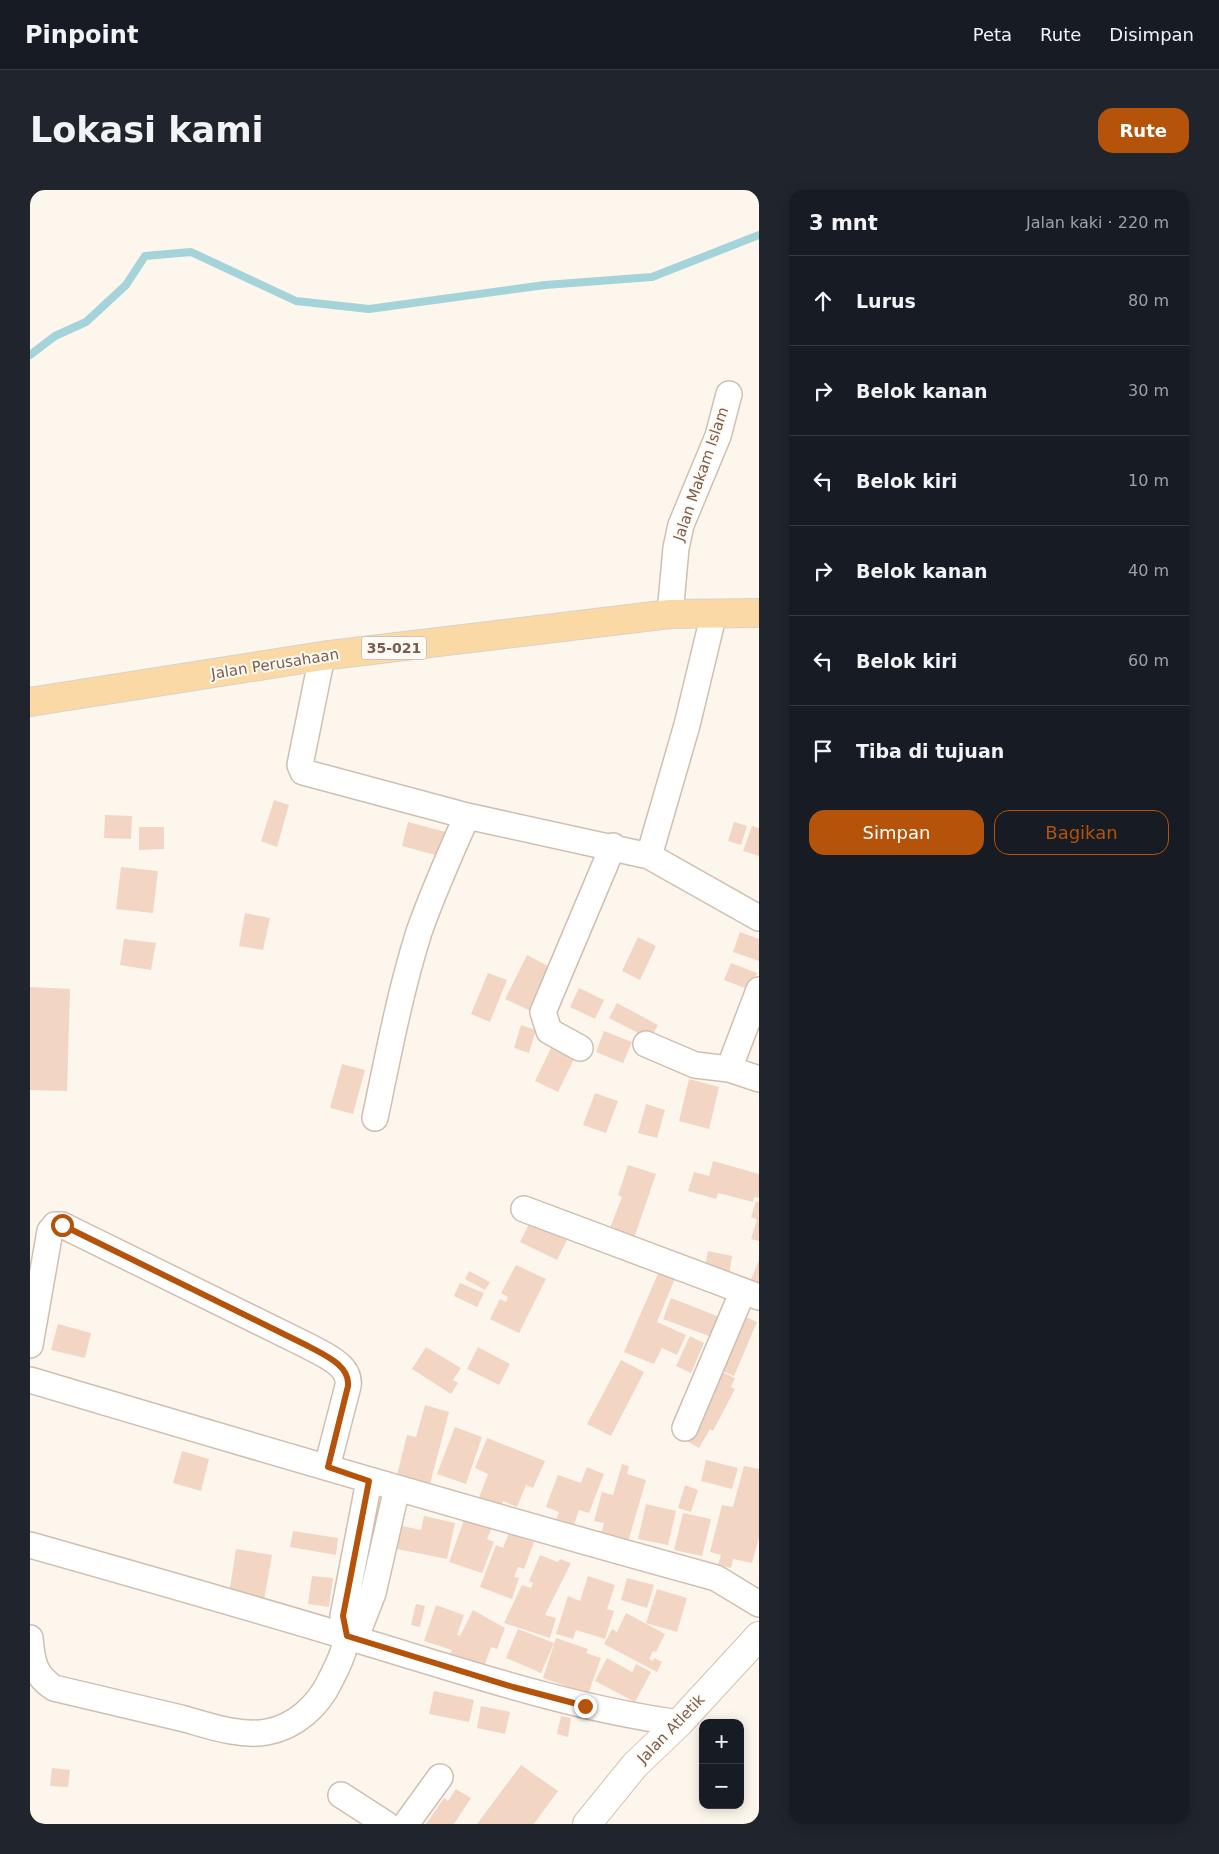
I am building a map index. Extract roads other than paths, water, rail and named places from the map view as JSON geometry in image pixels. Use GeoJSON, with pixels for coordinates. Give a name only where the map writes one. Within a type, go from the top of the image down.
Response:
{"type":"FeatureCollection","features":[{"type":"Feature","properties":{"kind":"main road","name":"Jalan Perusahaan"},"geometry":{"type":"LineString","coordinates":[[30,702],[322,656],[670,614],[714,612],[759,613]]}},
{"type":"Feature","properties":{"kind":"street","name":"Jalan Makam Islam"},"geometry":{"type":"LineString","coordinates":[[670,614],[676,548],[681,525],[718,436],[729,394]]}},
{"type":"Feature","properties":{"kind":"street"},"geometry":{"type":"LineString","coordinates":[[649,856],[687,725],[714,612]]}},
{"type":"Feature","properties":{"kind":"street"},"geometry":{"type":"LineString","coordinates":[[322,656],[300,765],[301,770],[311,775],[467,816],[612,846],[649,856],[759,918]]}},
{"type":"Feature","properties":{"kind":"street"},"geometry":{"type":"LineString","coordinates":[[375,1118],[392,1038],[419,933],[435,888],[467,816]]}},
{"type":"Feature","properties":{"kind":"street"},"geometry":{"type":"LineString","coordinates":[[580,1048],[549,1031],[543,1012],[612,846]]}},
{"type":"Feature","properties":{"kind":"street"},"geometry":{"type":"LineString","coordinates":[[728,1069],[759,990]]}},
{"type":"Feature","properties":{"kind":"street"},"geometry":{"type":"LineString","coordinates":[[646,1044],[695,1065],[728,1069],[759,1079]]}},
{"type":"Feature","properties":{"kind":"street"},"geometry":{"type":"LineString","coordinates":[[524,1209],[751,1294],[685,1428]]}},
{"type":"Feature","properties":{"kind":"street"},"geometry":{"type":"LineString","coordinates":[[30,1345],[50,1231],[55,1225],[62,1225],[308,1346],[339,1365],[347,1375],[348,1386],[328,1467]]}},
{"type":"Feature","properties":{"kind":"street"},"geometry":{"type":"LineString","coordinates":[[30,1380],[328,1467],[369,1481],[716,1578],[759,1604]]}},
{"type":"Feature","properties":{"kind":"street"},"geometry":{"type":"LineString","coordinates":[[30,1638],[34,1668],[39,1677],[54,1688],[226,1729],[256,1733],[277,1730],[304,1715],[318,1700],[327,1688],[344,1653],[347,1636],[343,1616],[369,1481]]}},
{"type":"Feature","properties":{"kind":"street"},"geometry":{"type":"LineString","coordinates":[[347,1636],[360,1624],[373,1593],[397,1488]]}},
{"type":"Feature","properties":{"kind":"street"},"geometry":{"type":"LineString","coordinates":[[30,1545],[347,1636],[545,1696],[627,1716],[679,1723]]}},
{"type":"Feature","properties":{"kind":"street","name":"Jalan Atletik"},"geometry":{"type":"LineString","coordinates":[[587,1824],[635,1765],[679,1723],[759,1636]]}},
{"type":"Feature","properties":{"kind":"street"},"geometry":{"type":"LineString","coordinates":[[406,1824],[440,1777]]}},
{"type":"Feature","properties":{"kind":"street"},"geometry":{"type":"LineString","coordinates":[[341,1795],[386,1824]]}},
{"type":"Feature","properties":{"kind":"waterway"},"geometry":{"type":"LineString","coordinates":[[30,355],[55,336],[86,322],[126,285],[145,256],[191,252],[296,301],[369,309],[545,285],[652,277],[759,235]]}}]}
